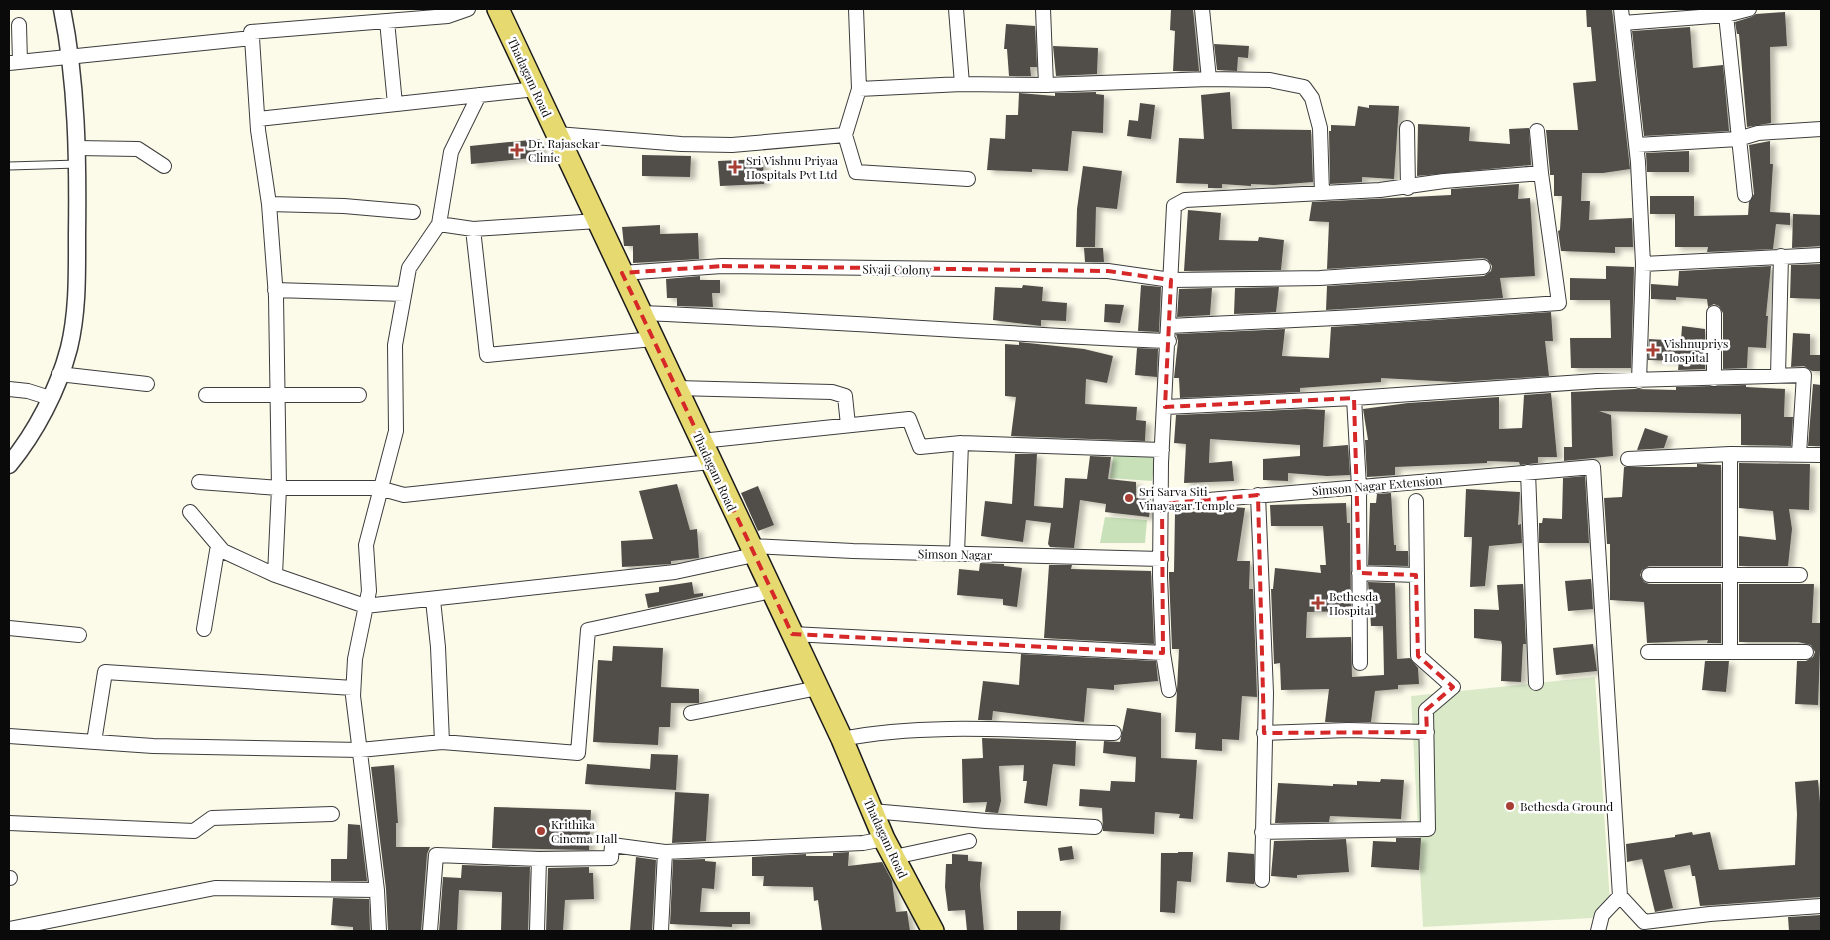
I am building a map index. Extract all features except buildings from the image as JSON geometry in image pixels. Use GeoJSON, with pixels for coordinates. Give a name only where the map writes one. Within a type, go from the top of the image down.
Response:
{"type":"FeatureCollection","features":[{"type":"Feature","properties":{"kind":"main road","name":"Thadagam Road"},"geometry":{"type":"LineString","coordinates":[[498,9],[842,739],[889,848],[933,931]]}},
{"type":"Feature","properties":{"kind":"street"},"geometry":{"type":"LineString","coordinates":[[9,465],[29,441],[50,398],[69,348],[76,298],[78,156],[72,56],[62,9]]}},
{"type":"Feature","properties":{"kind":"street"},"geometry":{"type":"LineString","coordinates":[[275,575],[279,488],[275,290],[269,204],[258,119],[251,32],[448,16],[468,9]]}},
{"type":"Feature","properties":{"kind":"street"},"geometry":{"type":"LineString","coordinates":[[856,9],[859,89],[845,134],[856,172],[968,179]]}},
{"type":"Feature","properties":{"kind":"street"},"geometry":{"type":"LineString","coordinates":[[956,9],[962,84]]}},
{"type":"Feature","properties":{"kind":"street"},"geometry":{"type":"LineString","coordinates":[[1043,9],[1046,84]]}},
{"type":"Feature","properties":{"kind":"street"},"geometry":{"type":"LineString","coordinates":[[1202,9],[1209,79]]}},
{"type":"Feature","properties":{"kind":"street"},"geometry":{"type":"LineString","coordinates":[[1621,9],[1637,145],[1643,264],[1639,381]]}},
{"type":"Feature","properties":{"kind":"street"},"geometry":{"type":"LineString","coordinates":[[1623,23],[1726,15],[1748,9]]}},
{"type":"Feature","properties":{"kind":"street"},"geometry":{"type":"LineString","coordinates":[[1726,15],[1745,195]]}},
{"type":"Feature","properties":{"kind":"street"},"geometry":{"type":"LineString","coordinates":[[387,21],[395,104]]}},
{"type":"Feature","properties":{"kind":"street"},"geometry":{"type":"LineString","coordinates":[[19,25],[14,62],[252,38]]}},
{"type":"Feature","properties":{"kind":"street"},"geometry":{"type":"LineString","coordinates":[[859,89],[962,84],[1046,84],[1209,79],[1270,80],[1304,87],[1312,98],[1320,128],[1322,194]]}},
{"type":"Feature","properties":{"kind":"street"},"geometry":{"type":"LineString","coordinates":[[258,119],[536,89]]}},
{"type":"Feature","properties":{"kind":"street"},"geometry":{"type":"LineString","coordinates":[[380,931],[377,890],[353,688],[355,659],[369,590],[366,545],[379,488],[396,431],[395,345],[409,268],[439,224],[451,152],[479,95]]}},
{"type":"Feature","properties":{"kind":"street"},"geometry":{"type":"LineString","coordinates":[[1407,128],[1408,188]]}},
{"type":"Feature","properties":{"kind":"street"},"geometry":{"type":"LineString","coordinates":[[1637,145],[1738,139],[1758,133],[1821,129]]}},
{"type":"Feature","properties":{"kind":"street"},"geometry":{"type":"LineString","coordinates":[[1169,326],[1356,317],[1558,303],[1537,131]]}},
{"type":"Feature","properties":{"kind":"street"},"geometry":{"type":"LineString","coordinates":[[557,134],[680,144],[732,145],[845,134]]}},
{"type":"Feature","properties":{"kind":"street"},"geometry":{"type":"LineString","coordinates":[[78,156],[138,149],[164,166]]}},
{"type":"Feature","properties":{"kind":"street"},"geometry":{"type":"LineString","coordinates":[[1169,690],[1163,653],[1161,559],[1162,450],[1174,206],[1185,200],[1408,188],[1444,181],[1541,173]]}},
{"type":"Feature","properties":{"kind":"street"},"geometry":{"type":"LineString","coordinates":[[269,204],[344,206],[413,212]]}},
{"type":"Feature","properties":{"kind":"street"},"geometry":{"type":"LineString","coordinates":[[439,224],[473,229],[598,221]]}},
{"type":"Feature","properties":{"kind":"street"},"geometry":{"type":"LineString","coordinates":[[473,229],[487,355],[653,339]]}},
{"type":"Feature","properties":{"kind":"street"},"geometry":{"type":"LineString","coordinates":[[1643,264],[1821,255]]}},
{"type":"Feature","properties":{"kind":"street"},"geometry":{"type":"LineString","coordinates":[[1778,375],[1781,256]]}},
{"type":"Feature","properties":{"kind":"street","name":"Sivaji Colony"},"geometry":{"type":"LineString","coordinates":[[622,273],[722,266],[1108,271],[1171,280],[1320,278],[1483,267]]}},
{"type":"Feature","properties":{"kind":"street"},"geometry":{"type":"LineString","coordinates":[[275,290],[404,294]]}},
{"type":"Feature","properties":{"kind":"street"},"geometry":{"type":"LineString","coordinates":[[1714,312],[1714,379]]}},
{"type":"Feature","properties":{"kind":"street"},"geometry":{"type":"LineString","coordinates":[[641,313],[802,320],[1019,335],[1168,341]]}},
{"type":"Feature","properties":{"kind":"street"},"geometry":{"type":"LineString","coordinates":[[59,374],[147,384]]}},
{"type":"Feature","properties":{"kind":"street"},"geometry":{"type":"LineString","coordinates":[[1165,407],[1354,398],[1596,381],[1804,375],[1799,454]]}},
{"type":"Feature","properties":{"kind":"street"},"geometry":{"type":"LineString","coordinates":[[676,388],[832,392],[846,396],[848,425]]}},
{"type":"Feature","properties":{"kind":"street"},"geometry":{"type":"LineString","coordinates":[[9,389],[28,391],[50,398]]}},
{"type":"Feature","properties":{"kind":"street"},"geometry":{"type":"LineString","coordinates":[[206,395],[278,397],[359,395]]}},
{"type":"Feature","properties":{"kind":"street"},"geometry":{"type":"LineString","coordinates":[[1354,398],[1359,487],[1360,663]]}},
{"type":"Feature","properties":{"kind":"street"},"geometry":{"type":"LineString","coordinates":[[701,441],[910,419],[920,447],[960,443],[1162,450]]}},
{"type":"Feature","properties":{"kind":"street"},"geometry":{"type":"LineString","coordinates":[[958,554],[960,443]]}},
{"type":"Feature","properties":{"kind":"street"},"geometry":{"type":"LineString","coordinates":[[1730,454],[1730,651]]}},
{"type":"Feature","properties":{"kind":"street"},"geometry":{"type":"LineString","coordinates":[[1628,459],[1730,454],[1821,455]]}},
{"type":"Feature","properties":{"kind":"street"},"geometry":{"type":"LineString","coordinates":[[199,482],[279,488],[379,488],[404,495],[710,462]]}},
{"type":"Feature","properties":{"kind":"street","name":"Simson Nagar Extension"},"geometry":{"type":"LineString","coordinates":[[1162,504],[1593,467],[1620,896]]}},
{"type":"Feature","properties":{"kind":"street"},"geometry":{"type":"LineString","coordinates":[[1528,472],[1536,684]]}},
{"type":"Feature","properties":{"kind":"street"},"geometry":{"type":"LineString","coordinates":[[1258,495],[1266,693],[1262,880]]}},
{"type":"Feature","properties":{"kind":"street"},"geometry":{"type":"LineString","coordinates":[[1262,832],[1428,829],[1426,710],[1453,687],[1418,656],[1416,501]]}},
{"type":"Feature","properties":{"kind":"street"},"geometry":{"type":"LineString","coordinates":[[190,512],[223,551],[275,575],[366,606]]}},
{"type":"Feature","properties":{"kind":"street"},"geometry":{"type":"LineString","coordinates":[[204,629],[218,545]]}},
{"type":"Feature","properties":{"kind":"street","name":"Simson Nagar"},"geometry":{"type":"LineString","coordinates":[[366,606],[675,572],[752,550],[1161,559]]}},
{"type":"Feature","properties":{"kind":"street"},"geometry":{"type":"LineString","coordinates":[[1359,574],[1416,575]]}},
{"type":"Feature","properties":{"kind":"street"},"geometry":{"type":"LineString","coordinates":[[1649,575],[1800,575]]}},
{"type":"Feature","properties":{"kind":"street"},"geometry":{"type":"LineString","coordinates":[[9,736],[153,746],[360,750],[442,742],[578,753],[588,630],[772,591]]}},
{"type":"Feature","properties":{"kind":"street"},"geometry":{"type":"LineString","coordinates":[[433,600],[438,647],[442,742]]}},
{"type":"Feature","properties":{"kind":"street"},"geometry":{"type":"LineString","coordinates":[[9,628],[79,635]]}},
{"type":"Feature","properties":{"kind":"street"},"geometry":{"type":"LineString","coordinates":[[792,634],[1163,653]]}},
{"type":"Feature","properties":{"kind":"street"},"geometry":{"type":"LineString","coordinates":[[1648,652],[1806,652]]}},
{"type":"Feature","properties":{"kind":"street"},"geometry":{"type":"LineString","coordinates":[[94,742],[105,672],[353,688]]}},
{"type":"Feature","properties":{"kind":"street"},"geometry":{"type":"LineString","coordinates":[[691,714],[818,688]]}},
{"type":"Feature","properties":{"kind":"street"},"geometry":{"type":"LineString","coordinates":[[842,739],[875,733],[967,730],[1114,733]]}},
{"type":"Feature","properties":{"kind":"street"},"geometry":{"type":"LineString","coordinates":[[1264,733],[1348,730],[1427,732]]}},
{"type":"Feature","properties":{"kind":"street"},"geometry":{"type":"LineString","coordinates":[[872,811],[1096,827]]}},
{"type":"Feature","properties":{"kind":"street"},"geometry":{"type":"LineString","coordinates":[[9,823],[194,830],[212,818],[332,814]]}},
{"type":"Feature","properties":{"kind":"street"},"geometry":{"type":"LineString","coordinates":[[430,931],[436,855],[540,859],[611,858],[612,845],[665,852],[863,844],[889,848],[969,840]]}},
{"type":"Feature","properties":{"kind":"street"},"geometry":{"type":"LineString","coordinates":[[661,931],[665,852]]}},
{"type":"Feature","properties":{"kind":"street"},"geometry":{"type":"LineString","coordinates":[[537,931],[540,859]]}},
{"type":"Feature","properties":{"kind":"street"},"geometry":{"type":"LineString","coordinates":[[9,929],[215,888],[377,890]]}},
{"type":"Feature","properties":{"kind":"street"},"geometry":{"type":"LineString","coordinates":[[1598,931],[1602,915],[1620,896],[1646,927],[1710,914],[1821,906]]}},
{"type":"Feature","properties":{"kind":"lane"},"geometry":{"type":"LineString","coordinates":[[9,166],[78,156]]}},
{"type":"Feature","properties":{"kind":"highlighted area"},"geometry":{"type":"Polygon","coordinates":[[[722,266],[1108,271],[1171,280],[1165,407],[1354,398],[1359,573],[1416,575],[1418,656],[1453,687],[1426,710],[1427,732],[1264,733],[1258,495],[1162,504],[1163,653],[792,634],[622,273],[722,266]]]}},
{"type":"Feature","properties":{"kind":"green space"},"geometry":{"type":"Polygon","coordinates":[[[1114,452],[1156,454],[1152,481],[1110,478],[1114,452]]]}},
{"type":"Feature","properties":{"kind":"green space"},"geometry":{"type":"Polygon","coordinates":[[[1105,517],[1147,520],[1145,543],[1100,543],[1105,517]]]}},
{"type":"Feature","properties":{"kind":"green space","name":"Bethesda Ground"},"geometry":{"type":"Polygon","coordinates":[[[1595,677],[1611,917],[1423,927],[1411,696],[1595,677]]]}},
{"type":"Feature","properties":{"kind":"place","name":"Dr. Rajasekar Clinic"},"geometry":{"type":"Point","coordinates":[517,150]}},
{"type":"Feature","properties":{"kind":"place","name":"Sri Vishnu Priyaa Hospitals Pvt Ltd"},"geometry":{"type":"Point","coordinates":[735,167]}},
{"type":"Feature","properties":{"kind":"place","name":"Vishnupriys Hospital"},"geometry":{"type":"Point","coordinates":[1653,350]}},
{"type":"Feature","properties":{"kind":"place","name":"Sri Sarva Siti Vinayagar Temple"},"geometry":{"type":"Point","coordinates":[1129,498]}},
{"type":"Feature","properties":{"kind":"place","name":"Bethesda Hospital"},"geometry":{"type":"Point","coordinates":[1318,603]}},
{"type":"Feature","properties":{"kind":"place","name":"Bethesda Ground"},"geometry":{"type":"Point","coordinates":[1510,806]}},
{"type":"Feature","properties":{"kind":"place","name":"Krithika Cinema Hall"},"geometry":{"type":"Point","coordinates":[541,831]}}]}
